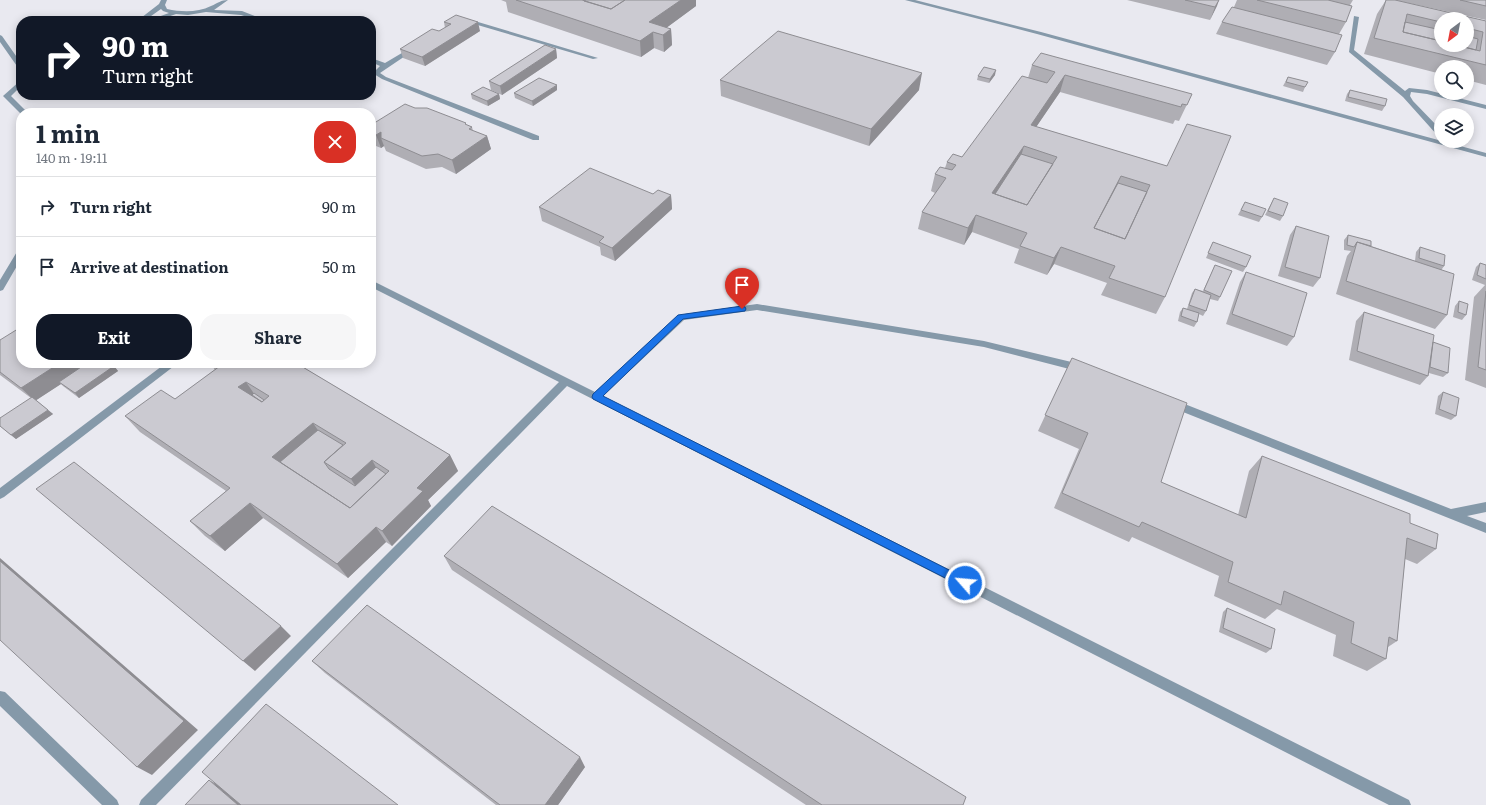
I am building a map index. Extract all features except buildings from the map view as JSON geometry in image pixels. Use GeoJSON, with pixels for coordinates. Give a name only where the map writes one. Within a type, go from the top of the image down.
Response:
{"type":"FeatureCollection","features":[{"type":"Feature","properties":{"kind":"lane"},"geometry":{"type":"LineString","coordinates":[[146,16],[163,3],[165,10],[174,13],[194,13],[215,7],[225,0]]}},
{"type":"Feature","properties":{"kind":"lane"},"geometry":{"type":"LineString","coordinates":[[229,0],[242,13]]}},
{"type":"Feature","properties":{"kind":"lane"},"geometry":{"type":"LineString","coordinates":[[908,0],[1039,33],[1434,140]]}},
{"type":"Feature","properties":{"kind":"lane"},"geometry":{"type":"LineString","coordinates":[[205,10],[242,13],[251,16]]}},
{"type":"Feature","properties":{"kind":"lane"},"geometry":{"type":"LineString","coordinates":[[165,16],[174,13]]}},
{"type":"Feature","properties":{"kind":"lane"},"geometry":{"type":"LineString","coordinates":[[1356,17],[1351,51],[1406,96],[1434,127]]}},
{"type":"Feature","properties":{"kind":"lane"},"geometry":{"type":"LineString","coordinates":[[461,21],[468,20],[595,58]]}},
{"type":"Feature","properties":{"kind":"lane"},"geometry":{"type":"LineString","coordinates":[[0,37],[16,61]]}},
{"type":"Feature","properties":{"kind":"lane"},"geometry":{"type":"LineString","coordinates":[[417,46],[385,65],[376,73],[384,78],[536,138]]}},
{"type":"Feature","properties":{"kind":"lane"},"geometry":{"type":"LineString","coordinates":[[376,62],[385,65]]}},
{"type":"Feature","properties":{"kind":"lane"},"geometry":{"type":"LineString","coordinates":[[16,87],[7,96],[19,108]]}},
{"type":"Feature","properties":{"kind":"lane"},"geometry":{"type":"LineString","coordinates":[[1406,96],[1410,90],[1427,92],[1486,107]]}},
{"type":"Feature","properties":{"kind":"lane"},"geometry":{"type":"LineString","coordinates":[[1463,148],[1486,155]]}},
{"type":"Feature","properties":{"kind":"lane"},"geometry":{"type":"LineString","coordinates":[[0,288],[16,261]]}},
{"type":"Feature","properties":{"kind":"lane"},"geometry":{"type":"LineString","coordinates":[[376,286],[1404,805]]}},
{"type":"Feature","properties":{"kind":"lane"},"geometry":{"type":"LineString","coordinates":[[596,397],[681,317],[757,307],[984,344],[1090,370]]}},
{"type":"Feature","properties":{"kind":"lane"},"geometry":{"type":"LineString","coordinates":[[0,494],[166,368]]}},
{"type":"Feature","properties":{"kind":"lane"},"geometry":{"type":"LineString","coordinates":[[146,805],[566,381]]}},
{"type":"Feature","properties":{"kind":"lane"},"geometry":{"type":"LineString","coordinates":[[1164,399],[1486,528]]}},
{"type":"Feature","properties":{"kind":"lane"},"geometry":{"type":"LineString","coordinates":[[1451,514],[1486,507]]}},
{"type":"Feature","properties":{"kind":"lane"},"geometry":{"type":"LineString","coordinates":[[0,697],[112,805]]}},
{"type":"Feature","properties":{"kind":"route"},"geometry":{"type":"LineString","coordinates":[[742,309],[681,317],[596,397],[965,583]]}}]}
